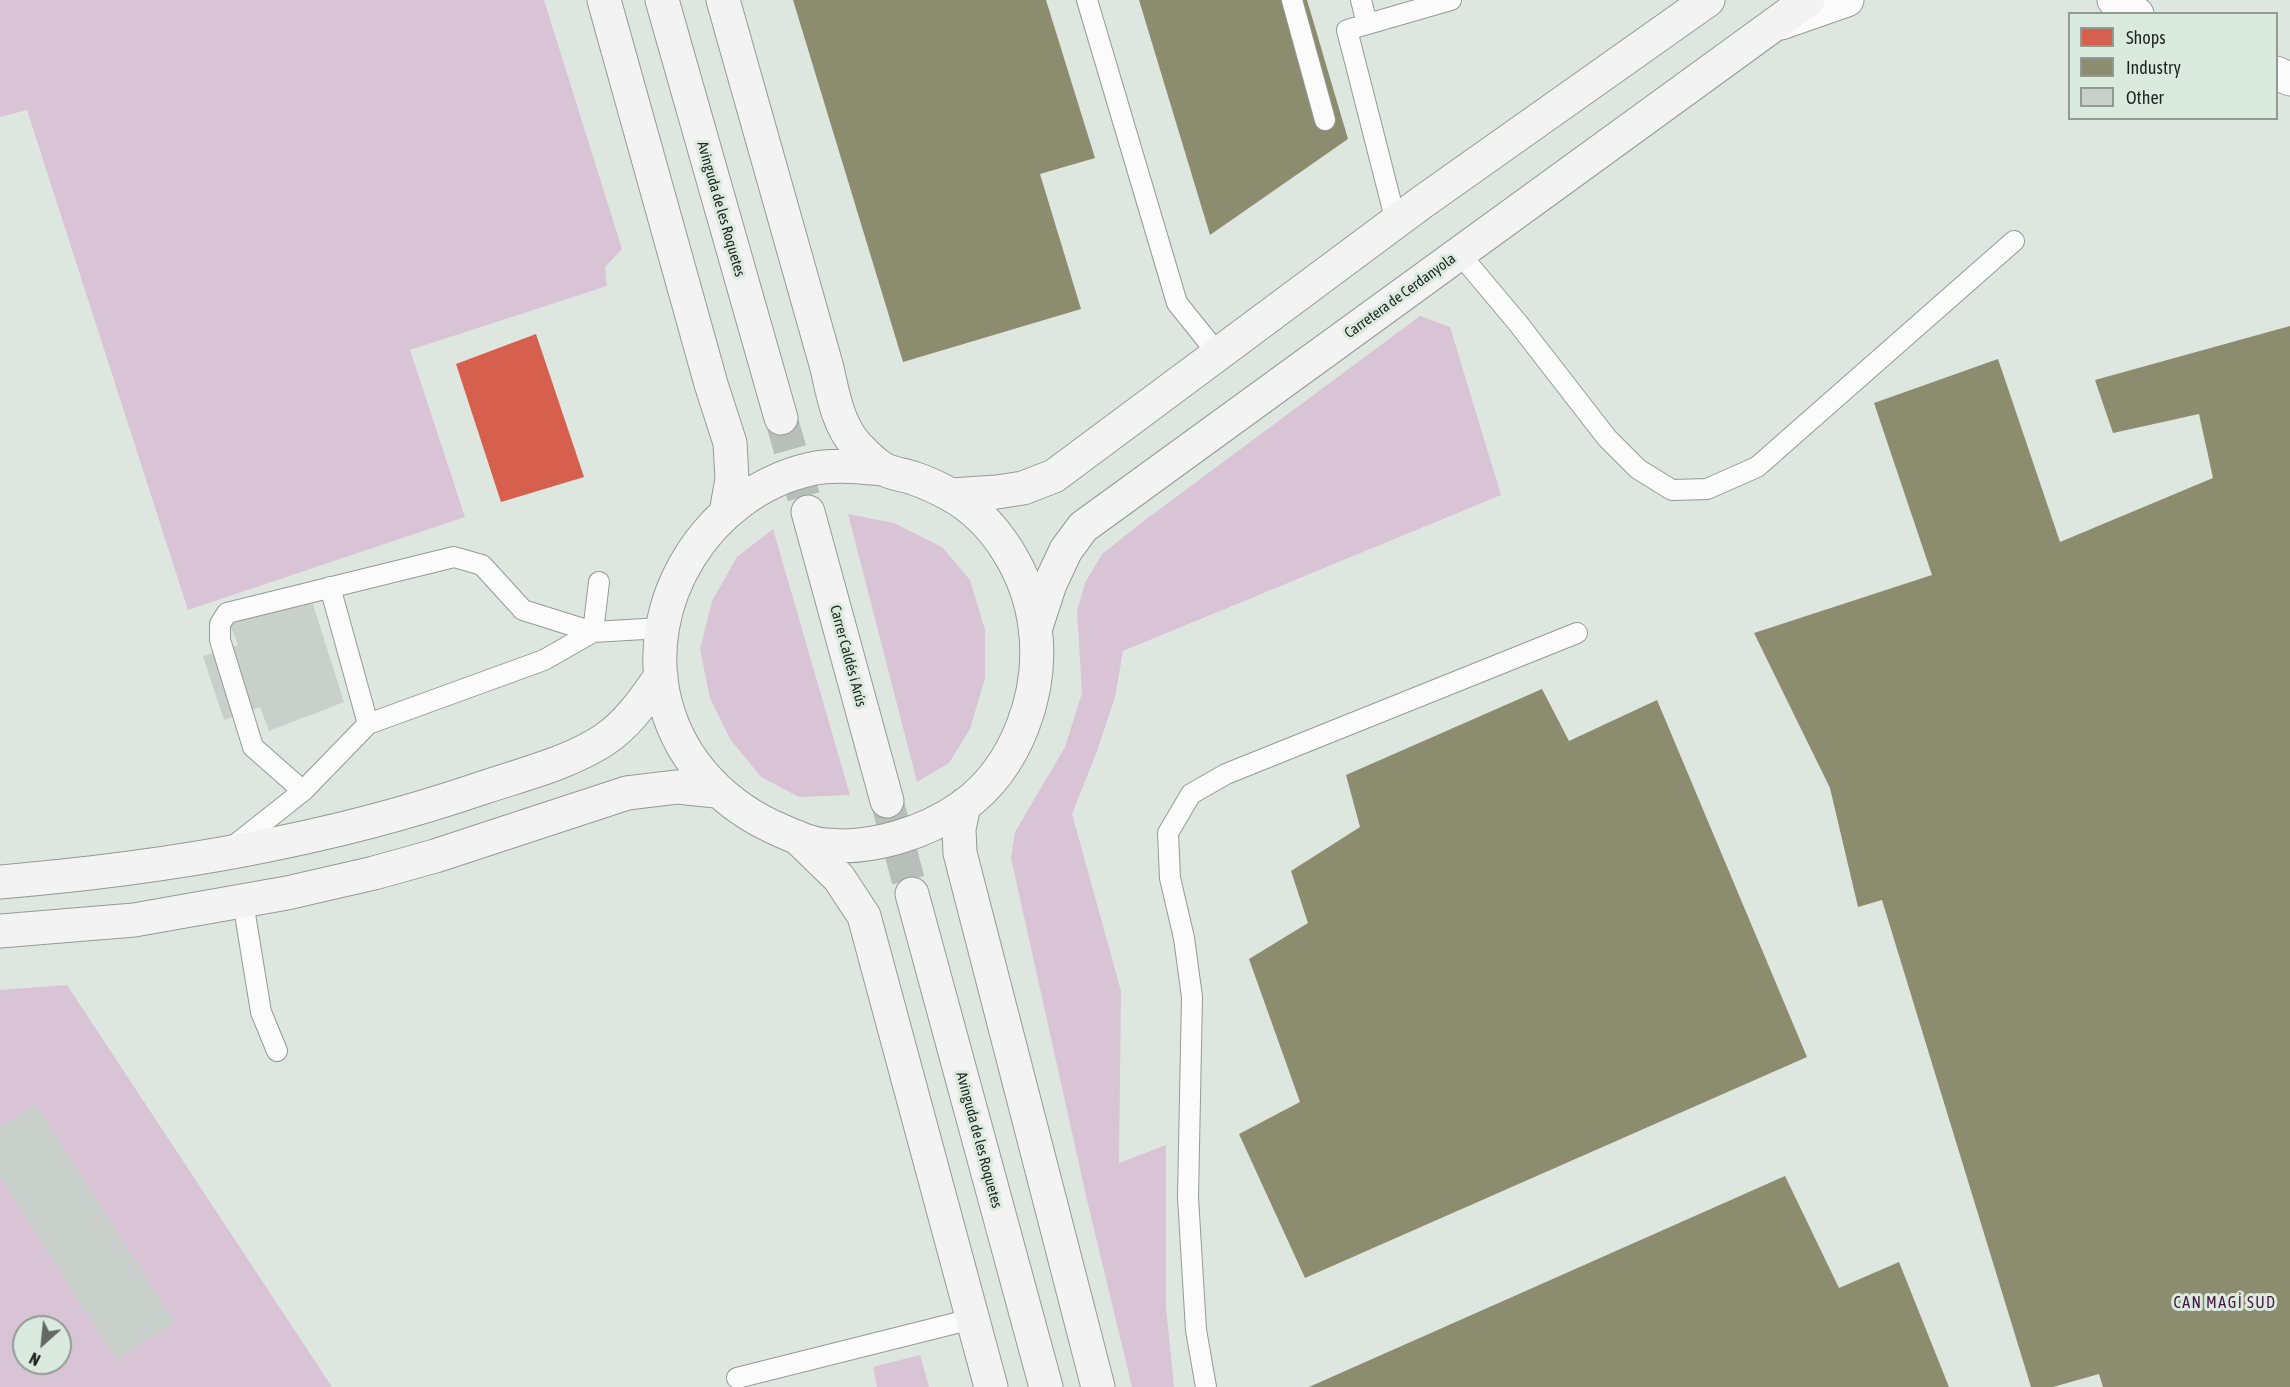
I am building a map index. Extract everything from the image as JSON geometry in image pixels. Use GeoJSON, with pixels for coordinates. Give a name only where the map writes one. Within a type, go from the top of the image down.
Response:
{"type":"FeatureCollection","features":[{"type":"Feature","properties":{"kind":"main road"},"geometry":{"type":"LineString","coordinates":[[604,0],[708,373],[730,443],[732,479],[726,513]]}},
{"type":"Feature","properties":{"kind":"main road","name":"Avinguda de les Roquetes"},"geometry":{"type":"LineString","coordinates":[[662,0],[781,418]]}},
{"type":"Feature","properties":{"kind":"main road"},"geometry":{"type":"LineString","coordinates":[[723,0],[838,413],[855,444],[883,469]]}},
{"type":"Feature","properties":{"kind":"main road"},"geometry":{"type":"LineString","coordinates":[[951,495],[1023,488],[1054,476],[1396,222],[1708,0]]}},
{"type":"Feature","properties":{"kind":"main road","name":"Carretera de Cerdanyola"},"geometry":{"type":"LineString","coordinates":[[1035,627],[1065,550],[1083,527],[1808,0]]}},
{"type":"Feature","properties":{"kind":"main road"},"geometry":{"type":"LineString","coordinates":[[852,466],[883,469],[914,478],[951,495],[979,517],[1004,546],[1028,594],[1035,627],[1037,670],[1031,703],[1019,735],[998,772],[964,806],[933,824],[880,842],[825,845],[797,837],[763,823],[738,808],[716,790],[695,764],[678,735],[666,706],[661,676],[662,628],[670,600],[694,548],[708,530],[753,492],[783,478],[813,469],[852,466]]}},
{"type":"Feature","properties":{"kind":"main road","name":"Carrer Caldés i Arús"},"geometry":{"type":"LineString","coordinates":[[808,512],[887,801]]}},
{"type":"Feature","properties":{"kind":"main road"},"geometry":{"type":"LineString","coordinates":[[0,882],[76,876],[223,854],[336,832],[421,809],[544,767],[589,748],[605,739],[638,709],[661,676]]}},
{"type":"Feature","properties":{"kind":"main road"},"geometry":{"type":"LineString","coordinates":[[0,931],[134,920],[243,902],[374,873],[435,856],[627,793],[677,787],[716,790]]}},
{"type":"Feature","properties":{"kind":"main road"},"geometry":{"type":"LineString","coordinates":[[964,806],[959,829],[960,853],[1098,1387]]}},
{"type":"Feature","properties":{"kind":"main road"},"geometry":{"type":"LineString","coordinates":[[797,837],[839,878],[864,916],[991,1387]]}},
{"type":"Feature","properties":{"kind":"main road","name":"Avinguda de les Roquetes"},"geometry":{"type":"LineString","coordinates":[[912,894],[1046,1387]]}},
{"type":"Feature","properties":{"kind":"street"},"geometry":{"type":"LineString","coordinates":[[1771,26],[1847,0]]}},
{"type":"Feature","properties":{"kind":"lane"},"geometry":{"type":"LineString","coordinates":[[1088,0],[1177,303],[1218,354]]}},
{"type":"Feature","properties":{"kind":"lane"},"geometry":{"type":"LineString","coordinates":[[1292,0],[1325,120]]}},
{"type":"Feature","properties":{"kind":"lane"},"geometry":{"type":"LineString","coordinates":[[1360,0],[1367,24]]}},
{"type":"Feature","properties":{"kind":"lane"},"geometry":{"type":"LineString","coordinates":[[1396,222],[1347,30],[1451,0]]}},
{"type":"Feature","properties":{"kind":"lane"},"geometry":{"type":"LineString","coordinates":[[1459,253],[1517,322],[1607,438],[1638,469],[1672,490],[1707,489],[1756,467],[2014,241]]}},
{"type":"Feature","properties":{"kind":"lane"},"geometry":{"type":"LineString","coordinates":[[303,792],[253,747],[220,640],[220,624],[227,613],[454,556],[483,565],[523,610],[593,632],[662,628]]}},
{"type":"Feature","properties":{"kind":"lane"},"geometry":{"type":"LineString","coordinates":[[593,632],[599,582]]}},
{"type":"Feature","properties":{"kind":"lane"},"geometry":{"type":"LineString","coordinates":[[330,587],[368,724]]}},
{"type":"Feature","properties":{"kind":"lane"},"geometry":{"type":"LineString","coordinates":[[223,854],[303,792],[368,724],[544,660],[593,632]]}},
{"type":"Feature","properties":{"kind":"lane"},"geometry":{"type":"LineString","coordinates":[[1206,1387],[1196,1330],[1188,1197],[1192,997],[1184,938],[1170,878],[1168,833],[1191,794],[1226,774],[1576,633]]}},
{"type":"Feature","properties":{"kind":"lane"},"geometry":{"type":"LineString","coordinates":[[243,902],[261,1012],[276,1051]]}},
{"type":"Feature","properties":{"kind":"lane"},"geometry":{"type":"LineString","coordinates":[[737,1378],[972,1319]]}},
{"type":"Feature","properties":{"kind":"shaded area"},"geometry":{"type":"Polygon","coordinates":[[[0,0],[544,0],[622,249],[605,267],[607,286],[410,350],[465,517],[188,610],[27,110],[0,117],[0,0]]]}},
{"type":"Feature","properties":{"kind":"shaded area"},"geometry":{"type":"Polygon","coordinates":[[[1420,316],[1450,327],[1501,495],[1123,651],[1115,697],[1072,814],[1121,991],[1119,1163],[1166,1145],[1166,1307],[1174,1387],[1132,1387],[1087,1200],[1011,858],[1015,832],[1065,747],[1082,693],[1077,611],[1085,583],[1102,554],[1420,316]]]}},
{"type":"Feature","properties":{"kind":"shaded area"},"geometry":{"type":"Polygon","coordinates":[[[848,514],[894,523],[942,547],[970,580],[985,630],[985,678],[970,729],[949,763],[917,782],[848,514]]]}},
{"type":"Feature","properties":{"kind":"shaded area"},"geometry":{"type":"Polygon","coordinates":[[[773,529],[850,795],[799,797],[761,777],[730,739],[710,698],[700,649],[712,601],[737,557],[773,529]]]}},
{"type":"Feature","properties":{"kind":"shaded area"},"geometry":{"type":"Polygon","coordinates":[[[67,985],[332,1387],[0,1387],[0,990],[67,985]]]}},
{"type":"Feature","properties":{"kind":"shaded area"},"geometry":{"type":"Polygon","coordinates":[[[920,1355],[929,1387],[877,1387],[873,1367],[920,1355]]]}},
{"type":"Feature","properties":{"kind":"building: Shops"},"geometry":{"type":"Polygon","coordinates":[[[536,334],[584,477],[501,502],[456,364],[536,334]]]}},
{"type":"Feature","properties":{"kind":"building: Industry"},"geometry":{"type":"Polygon","coordinates":[[[793,0],[1046,0],[1095,158],[1040,174],[1081,309],[903,362],[793,0]]]}},
{"type":"Feature","properties":{"kind":"building: Industry"},"geometry":{"type":"Polygon","coordinates":[[[1139,0],[1307,0],[1348,139],[1210,235],[1139,0]]]}},
{"type":"Feature","properties":{"kind":"building: Industry"},"geometry":{"type":"Polygon","coordinates":[[[2290,326],[2290,1387],[2103,1387],[2099,1374],[2053,1387],[2031,1387],[1882,900],[1858,907],[1830,788],[1754,633],[1932,575],[1874,403],[1998,359],[2060,542],[2213,478],[2199,414],[2113,433],[2095,380],[2290,326]]]}},
{"type":"Feature","properties":{"kind":"building: Industry"},"geometry":{"type":"Polygon","coordinates":[[[1542,689],[1569,741],[1657,700],[1807,1057],[1305,1278],[1239,1134],[1300,1102],[1249,959],[1308,923],[1291,871],[1360,827],[1346,775],[1542,689]]]}},
{"type":"Feature","properties":{"kind":"building: Industry"},"geometry":{"type":"Polygon","coordinates":[[[1785,1176],[1839,1288],[1899,1262],[1949,1387],[1309,1387],[1785,1176]]]}},
{"type":"Feature","properties":{"kind":"building: Other"},"geometry":{"type":"Polygon","coordinates":[[[311,598],[344,702],[269,731],[260,707],[224,720],[203,656],[238,645],[228,620],[311,598]]]}},
{"type":"Feature","properties":{"kind":"building: Other"},"geometry":{"type":"Polygon","coordinates":[[[36,1104],[175,1323],[116,1360],[0,1177],[0,1127],[36,1104]]]}},
{"type":"Feature","properties":{"kind":"tunnel"},"geometry":{"type":"LineString","coordinates":[[781,418],[808,512]]}},
{"type":"Feature","properties":{"kind":"tunnel"},"geometry":{"type":"LineString","coordinates":[[887,801],[912,894]]}},
{"type":"Feature","properties":{"kind":"district","name":"CAN MAGÍ SUD"},"geometry":{"type":"Point","coordinates":[2225,1303]}}]}
